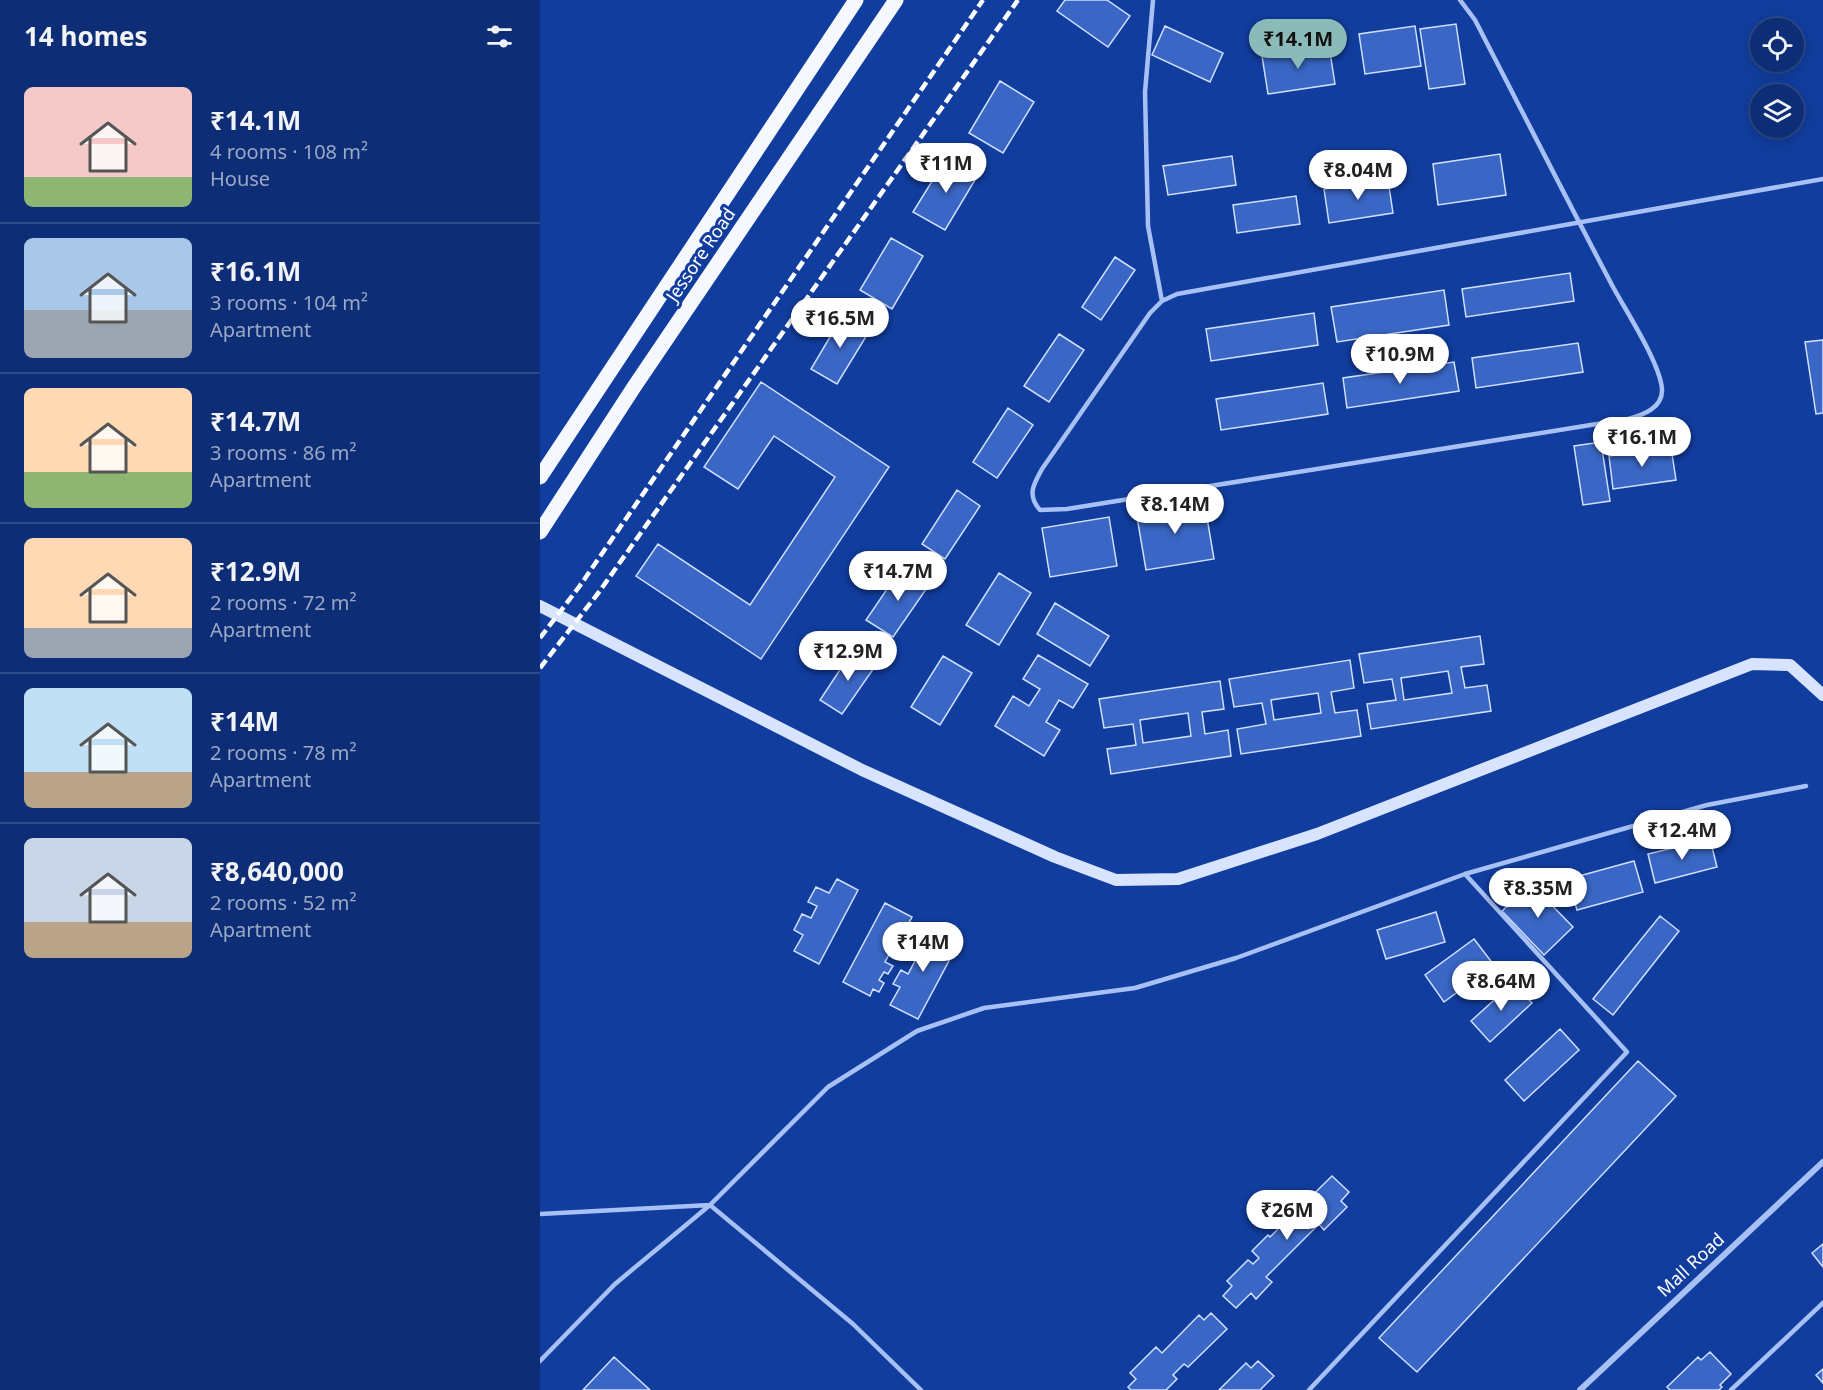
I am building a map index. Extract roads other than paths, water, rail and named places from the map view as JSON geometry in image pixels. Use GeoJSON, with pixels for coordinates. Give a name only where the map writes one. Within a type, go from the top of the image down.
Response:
{"type":"FeatureCollection","features":[{"type":"Feature","properties":{"kind":"main road","name":"Jessore Road"},"geometry":{"type":"LineString","coordinates":[[540,477],[856,0]]}},
{"type":"Feature","properties":{"kind":"main road","name":"Jessore Road"},"geometry":{"type":"LineString","coordinates":[[540,532],[634,387],[896,0]]}},
{"type":"Feature","properties":{"kind":"street"},"geometry":{"type":"LineString","coordinates":[[540,606],[862,770],[1055,857],[1116,880],[1178,879],[1317,834],[1752,664],[1790,665],[1823,695]]}},
{"type":"Feature","properties":{"kind":"street","name":"Mall Road"},"geometry":{"type":"LineString","coordinates":[[1580,1390],[1823,1162]]}},
{"type":"Feature","properties":{"kind":"lane"},"geometry":{"type":"LineString","coordinates":[[1153,0],[1145,92],[1148,226],[1162,301]]}},
{"type":"Feature","properties":{"kind":"lane"},"geometry":{"type":"LineString","coordinates":[[1460,0],[1475,20],[1578,221],[1660,377],[1662,391],[1658,403],[1648,414],[1079,507],[1040,510],[1033,501],[1031,489],[1041,469],[1150,314],[1162,301],[1178,294],[1578,221],[1823,179]]}},
{"type":"Feature","properties":{"kind":"lane"},"geometry":{"type":"LineString","coordinates":[[540,1361],[615,1284],[710,1205],[828,1087],[916,1031],[984,1008],[1135,988],[1236,958],[1465,874],[1707,805],[1806,786]]}},
{"type":"Feature","properties":{"kind":"lane"},"geometry":{"type":"LineString","coordinates":[[1309,1390],[1628,1052],[1465,874]]}},
{"type":"Feature","properties":{"kind":"lane"},"geometry":{"type":"LineString","coordinates":[[540,1214],[710,1205],[853,1324],[921,1390]]}},
{"type":"Feature","properties":{"kind":"lane"},"geometry":{"type":"LineString","coordinates":[[1731,1390],[1823,1303]]}},
{"type":"Feature","properties":{"kind":"railway"},"geometry":{"type":"LineString","coordinates":[[540,638],[579,587],[983,0]]}},
{"type":"Feature","properties":{"kind":"railway"},"geometry":{"type":"LineString","coordinates":[[540,668],[599,592],[1018,0]]}}]}
